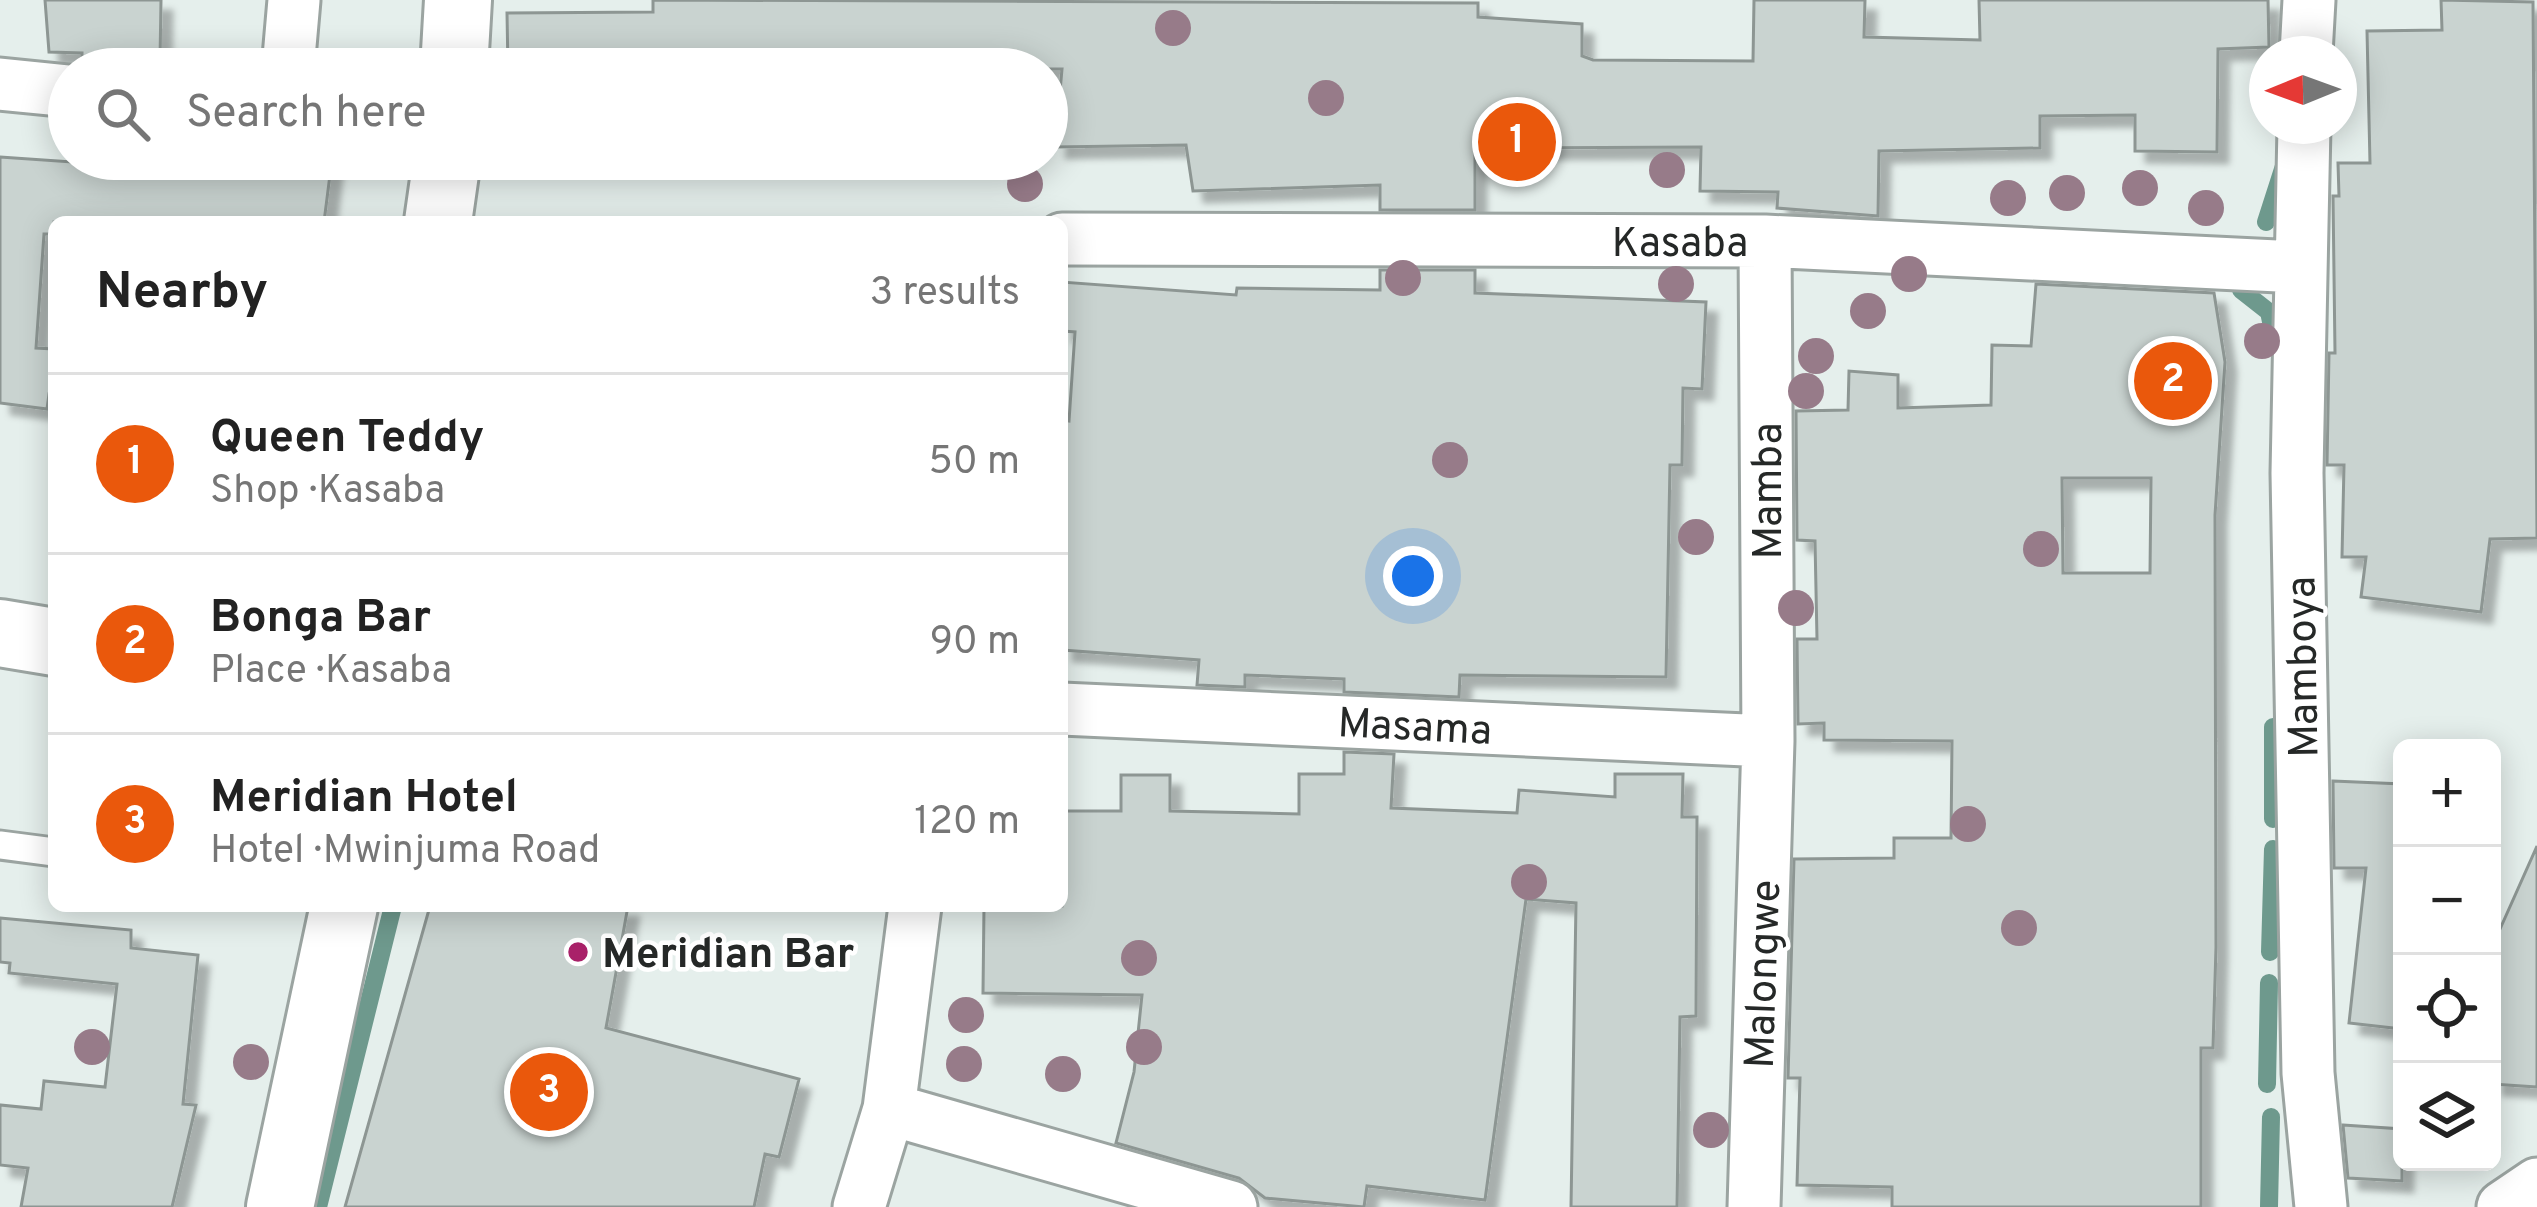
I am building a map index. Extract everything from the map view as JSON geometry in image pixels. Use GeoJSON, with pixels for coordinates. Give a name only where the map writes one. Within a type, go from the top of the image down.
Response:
{"type":"FeatureCollection","features":[{"type":"Feature","properties":{"kind":"street"},"geometry":{"type":"LineString","coordinates":[[290,48],[294,0]]}},
{"type":"Feature","properties":{"kind":"street"},"geometry":{"type":"LineString","coordinates":[[455,48],[458,0]]}},
{"type":"Feature","properties":{"kind":"street"},"geometry":{"type":"LineString","coordinates":[[2307,36],[2308,0]]}},
{"type":"Feature","properties":{"kind":"street"},"geometry":{"type":"LineString","coordinates":[[0,84],[48,89]]}},
{"type":"Feature","properties":{"kind":"street","name":"Mamboya"},"geometry":{"type":"LineString","coordinates":[[2303,144],[2298,266],[2308,1073],[2321,1207]]}},
{"type":"Feature","properties":{"kind":"street"},"geometry":{"type":"LineString","coordinates":[[439,216],[444,180]]}},
{"type":"Feature","properties":{"kind":"street","name":"Kasaba"},"geometry":{"type":"LineString","coordinates":[[1068,239],[1765,241],[2298,266]]}},
{"type":"Feature","properties":{"kind":"street","name":"Mamba"},"geometry":{"type":"LineString","coordinates":[[1765,241],[1768,741]]}},
{"type":"Feature","properties":{"kind":"street"},"geometry":{"type":"LineString","coordinates":[[0,633],[48,641]]}},
{"type":"Feature","properties":{"kind":"street","name":"Masama"},"geometry":{"type":"LineString","coordinates":[[1068,710],[1768,741]]}},
{"type":"Feature","properties":{"kind":"street","name":"Malongwe"},"geometry":{"type":"LineString","coordinates":[[1754,1207],[1768,741]]}},
{"type":"Feature","properties":{"kind":"street"},"geometry":{"type":"LineString","coordinates":[[280,1207],[343,912]]}},
{"type":"Feature","properties":{"kind":"street"},"geometry":{"type":"LineString","coordinates":[[859,1207],[890,1109],[914,912]]}},
{"type":"Feature","properties":{"kind":"street"},"geometry":{"type":"LineString","coordinates":[[890,1109],[1231,1207]]}},
{"type":"Feature","properties":{"kind":"street"},"geometry":{"type":"LineString","coordinates":[[2504,1207],[2537,1184]]}},
{"type":"Feature","properties":{"kind":"lane"},"geometry":{"type":"LineString","coordinates":[[0,845],[48,851]]}},
{"type":"Feature","properties":{"kind":"building"},"geometry":{"type":"Polygon","coordinates":[[[45,0],[161,0],[160,48],[49,48],[45,0]]]}},
{"type":"Feature","properties":{"kind":"building"},"geometry":{"type":"Polygon","coordinates":[[[653,0],[1478,3],[1478,17],[1582,24],[1582,56],[1593,60],[1753,61],[1754,0],[1865,0],[1864,37],[1980,40],[1979,0],[2268,0],[2269,36],[2249,36],[2249,48],[2218,49],[2217,152],[2135,151],[2135,115],[2040,116],[2040,148],[1879,151],[1878,216],[1777,208],[1778,192],[1700,191],[1701,147],[1475,148],[1475,210],[1380,210],[1380,185],[1193,191],[1186,145],[1068,147],[1068,48],[508,48],[507,13],[653,12],[653,0]]]}},
{"type":"Feature","properties":{"kind":"building"},"geometry":{"type":"Polygon","coordinates":[[[2441,0],[2533,2],[2537,538],[2490,539],[2481,612],[2361,597],[2366,557],[2342,557],[2344,465],[2327,465],[2329,353],[2335,353],[2333,196],[2339,196],[2338,163],[2370,163],[2367,31],[2442,30],[2441,0]]]}},
{"type":"Feature","properties":{"kind":"building"},"geometry":{"type":"Polygon","coordinates":[[[0,157],[48,160],[48,180],[329,180],[325,216],[48,216],[36,348],[48,349],[47,409],[0,403],[0,157]]]}},
{"type":"Feature","properties":{"kind":"building"},"geometry":{"type":"Polygon","coordinates":[[[1380,270],[1475,270],[1475,293],[1706,302],[1702,389],[1683,388],[1682,465],[1670,465],[1666,677],[1460,675],[1459,697],[1344,692],[1344,679],[1245,675],[1245,687],[1197,685],[1199,660],[1068,650],[1068,421],[1075,332],[1068,331],[1068,282],[1236,295],[1237,288],[1380,290],[1380,270]]]}},
{"type":"Feature","properties":{"kind":"building"},"geometry":{"type":"Polygon","coordinates":[[[2036,284],[2214,293],[2225,362],[2215,515],[2216,947],[2213,1048],[2201,1048],[2201,1207],[1892,1207],[1892,1187],[1797,1185],[1800,1078],[1788,1078],[1794,859],[1894,858],[1894,838],[1951,838],[1952,741],[1824,740],[1824,723],[1798,724],[1797,639],[1817,639],[1815,541],[1797,540],[1796,411],[1848,410],[1849,371],[1898,375],[1898,408],[1991,405],[1992,345],[2031,346],[2036,284]],[[2062,478],[2063,573],[2150,573],[2151,478],[2062,478]]]}},
{"type":"Feature","properties":{"kind":"building"},"geometry":{"type":"Polygon","coordinates":[[[1344,752],[1394,754],[1391,808],[1517,813],[1519,790],[1615,797],[1615,774],[1683,774],[1682,817],[1697,817],[1696,1016],[1680,1017],[1677,1207],[1571,1207],[1576,903],[1526,899],[1485,1200],[1367,1186],[1364,1207],[1265,1198],[1239,1178],[1116,1143],[1134,1072],[1142,995],[983,993],[984,912],[1068,912],[1068,811],[1121,811],[1121,775],[1170,775],[1170,811],[1299,814],[1299,774],[1344,774],[1344,752]]]}},
{"type":"Feature","properties":{"kind":"building"},"geometry":{"type":"Polygon","coordinates":[[[2333,781],[2393,784],[2393,1028],[2349,1023],[2366,868],[2334,868],[2333,781]]]}},
{"type":"Feature","properties":{"kind":"building"},"geometry":{"type":"Polygon","coordinates":[[[2537,846],[2537,1087],[2501,1085],[2501,927],[2537,846]]]}},
{"type":"Feature","properties":{"kind":"building"},"geometry":{"type":"Polygon","coordinates":[[[428,912],[627,912],[606,1028],[799,1079],[779,1157],[765,1154],[754,1207],[345,1207],[428,912]]]}},
{"type":"Feature","properties":{"kind":"building"},"geometry":{"type":"Polygon","coordinates":[[[0,918],[131,930],[131,948],[198,955],[183,1104],[196,1105],[172,1207],[21,1207],[28,1168],[0,1165],[0,1105],[41,1109],[44,1081],[105,1087],[117,984],[9,973],[10,963],[0,962],[0,918]]]}},
{"type":"Feature","properties":{"kind":"building"},"geometry":{"type":"Polygon","coordinates":[[[2343,1125],[2393,1128],[2393,1171],[2402,1171],[2402,1181],[2348,1178],[2343,1125]]]}},
{"type":"Feature","properties":{"kind":"waterway"},"geometry":{"type":"LineString","coordinates":[[2266,222],[2284,166]]}},
{"type":"Feature","properties":{"kind":"waterway"},"geometry":{"type":"LineString","coordinates":[[2241,290],[2269,312],[2275,341]]}},
{"type":"Feature","properties":{"kind":"waterway"},"geometry":{"type":"LineString","coordinates":[[2273,727],[2273,819]]}},
{"type":"Feature","properties":{"kind":"waterway"},"geometry":{"type":"LineString","coordinates":[[2270,952],[2273,849]]}},
{"type":"Feature","properties":{"kind":"waterway"},"geometry":{"type":"LineString","coordinates":[[318,1207],[392,912]]}},
{"type":"Feature","properties":{"kind":"waterway"},"geometry":{"type":"LineString","coordinates":[[2267,1084],[2269,983]]}},
{"type":"Feature","properties":{"kind":"waterway"},"geometry":{"type":"LineString","coordinates":[[2269,1207],[2271,1117]]}},
{"type":"Feature","properties":{"kind":"place","name":"Queen Teddy"},"geometry":{"type":"Point","coordinates":[1517,142]}},
{"type":"Feature","properties":{"kind":"place","name":"Bonga Bar"},"geometry":{"type":"Point","coordinates":[2173,381]}},
{"type":"Feature","properties":{"kind":"place","name":"Meridian Bar"},"geometry":{"type":"Point","coordinates":[578,952]}},
{"type":"Feature","properties":{"kind":"place","name":"Meridian Hotel"},"geometry":{"type":"Point","coordinates":[549,1092]}}]}
